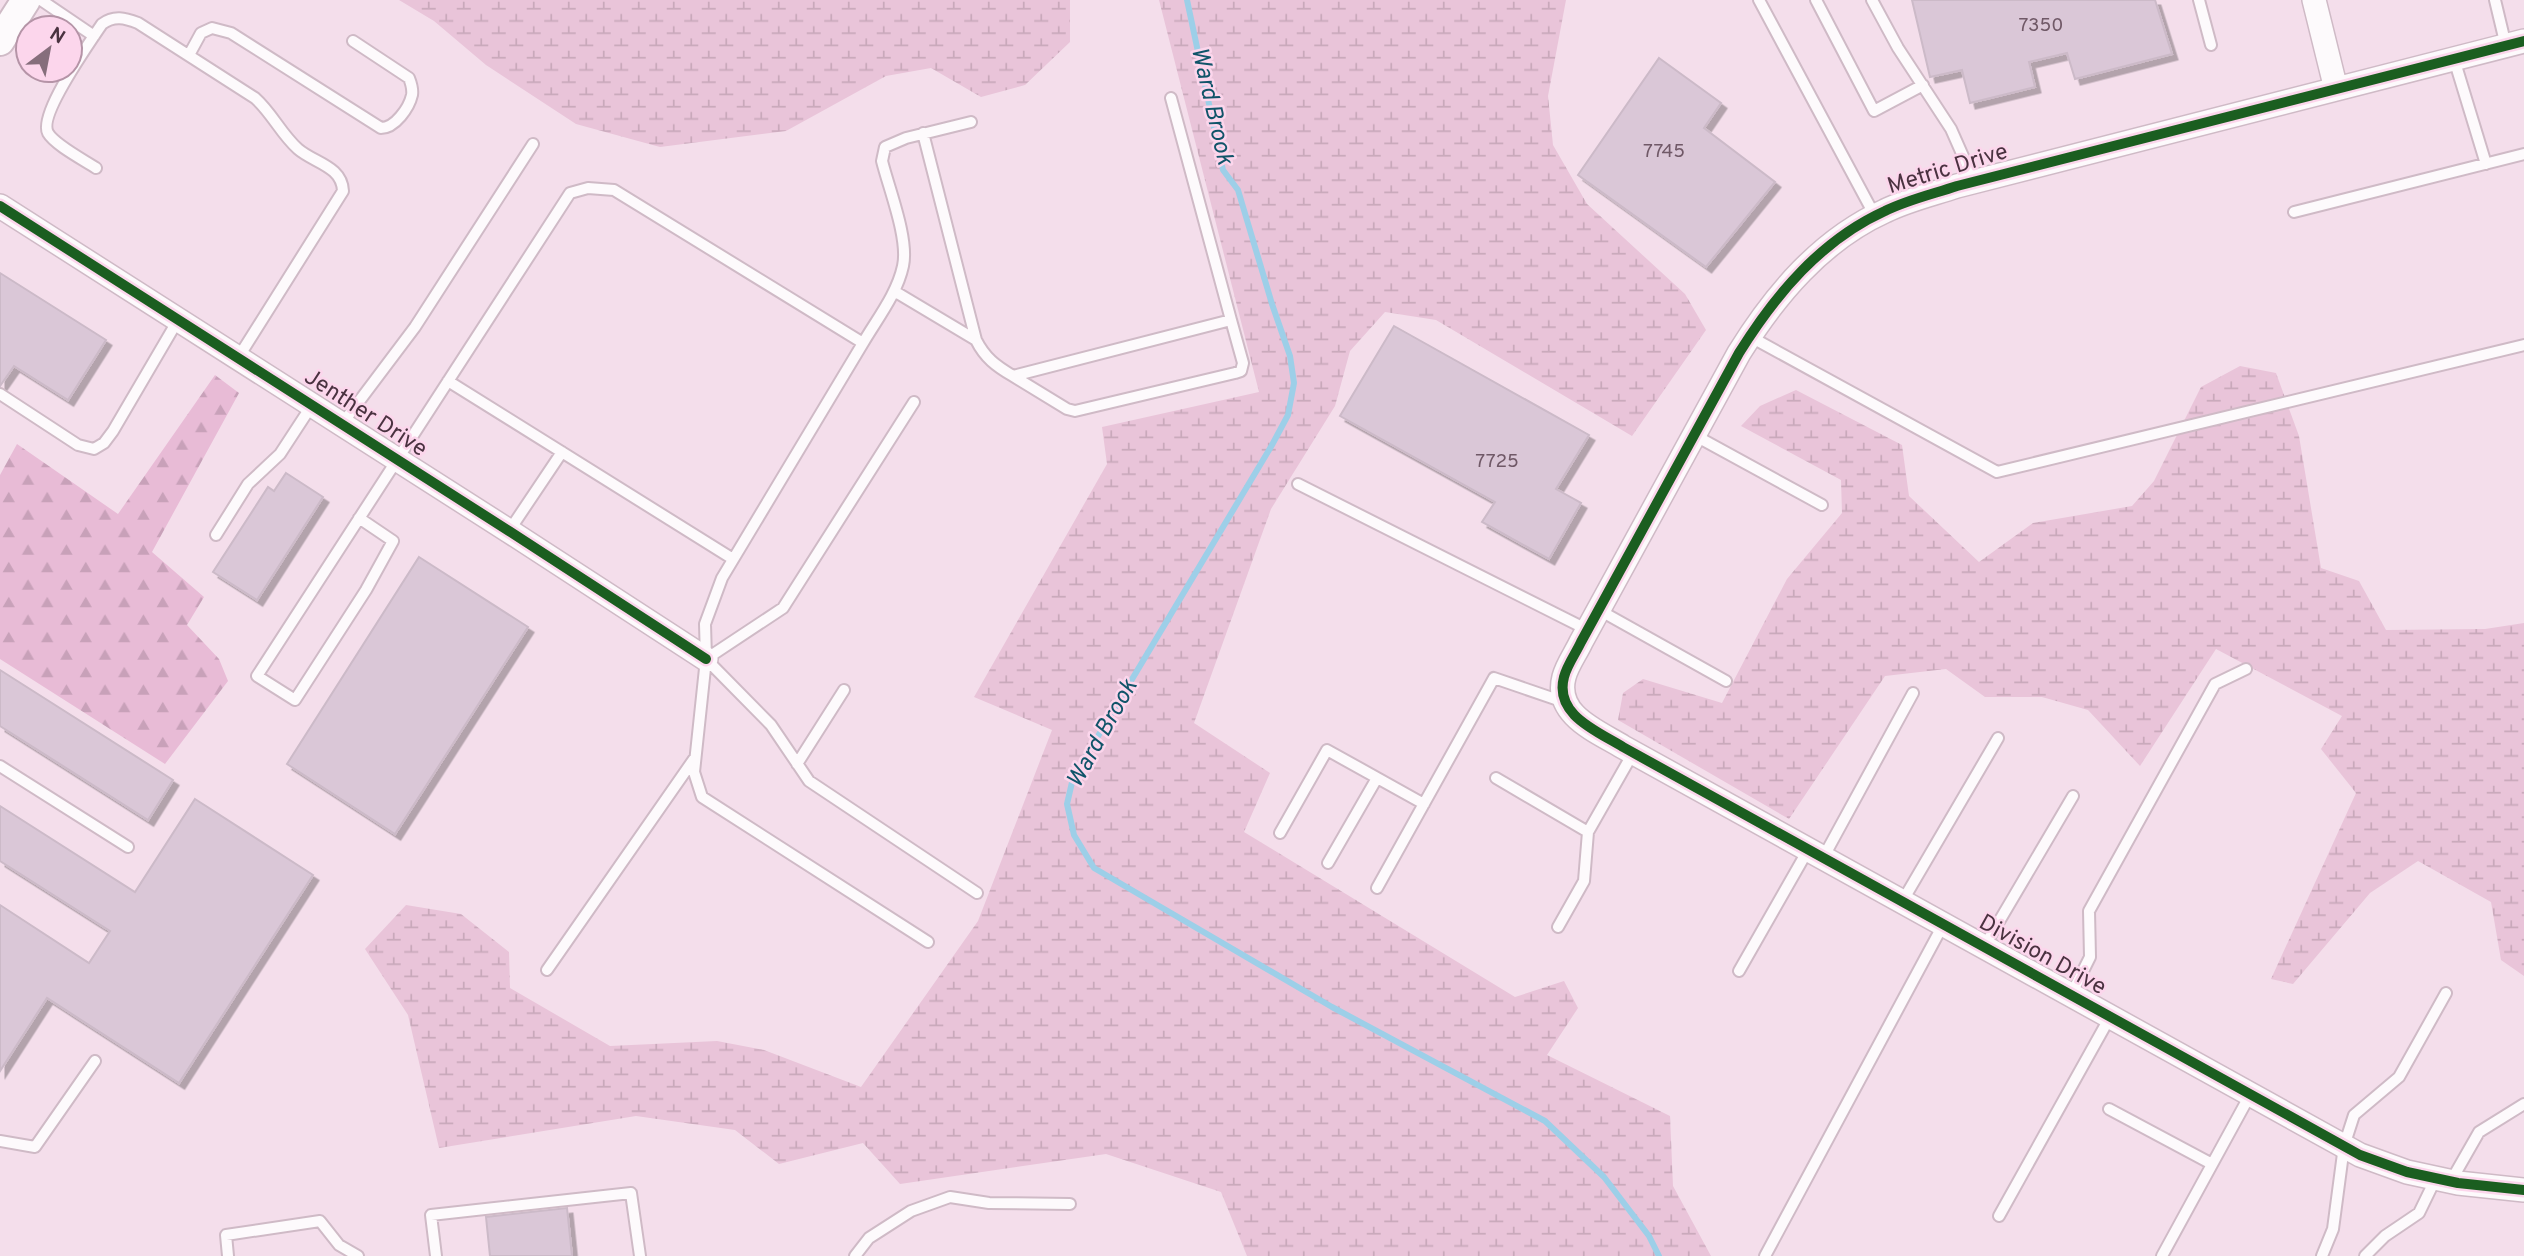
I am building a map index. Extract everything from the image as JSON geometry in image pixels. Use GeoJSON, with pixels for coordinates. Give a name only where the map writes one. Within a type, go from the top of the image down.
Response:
{"type":"FeatureCollection","features":[{"type":"Feature","properties":{"kind":"street"},"geometry":{"type":"LineString","coordinates":[[0,41],[26,0]]}},
{"type":"Feature","properties":{"kind":"street"},"geometry":{"type":"LineString","coordinates":[[2314,0],[2336,89]]}},
{"type":"Feature","properties":{"kind":"street","name":"Metric Drive"},"geometry":{"type":"LineString","coordinates":[[1564,702],[1564,676],[1749,336],[1801,270],[1843,234],[1897,206],[1974,181],[2515,43]]}},
{"type":"Feature","properties":{"kind":"street","name":"Jenther Drive"},"geometry":{"type":"LineString","coordinates":[[0,206],[706,659]]}},
{"type":"Feature","properties":{"kind":"street","name":"Division Drive"},"geometry":{"type":"LineString","coordinates":[[1564,702],[1572,715],[1633,752],[2361,1155],[2407,1172],[2443,1180],[2524,1190]]}},
{"type":"Feature","properties":{"kind":"lane"},"geometry":{"type":"LineString","coordinates":[[41,0],[94,36]]}},
{"type":"Feature","properties":{"kind":"lane"},"geometry":{"type":"LineString","coordinates":[[1759,0],[1875,216]]}},
{"type":"Feature","properties":{"kind":"lane"},"geometry":{"type":"LineString","coordinates":[[1816,0],[1874,111],[1923,85]]}},
{"type":"Feature","properties":{"kind":"lane"},"geometry":{"type":"LineString","coordinates":[[1872,0],[1898,48],[1951,129],[1974,181]]}},
{"type":"Feature","properties":{"kind":"lane"},"geometry":{"type":"LineString","coordinates":[[2199,0],[2211,45]]}},
{"type":"Feature","properties":{"kind":"lane"},"geometry":{"type":"LineString","coordinates":[[2495,0],[2515,43]]}},
{"type":"Feature","properties":{"kind":"lane"},"geometry":{"type":"LineString","coordinates":[[96,168],[53,138],[47,131],[46,124],[51,107],[102,24],[109,19],[127,19],[138,23],[255,98],[267,108],[286,137],[299,150],[336,172],[342,181],[343,191],[238,358]]}},
{"type":"Feature","properties":{"kind":"lane"},"geometry":{"type":"LineString","coordinates":[[189,55],[201,33],[212,28],[231,33],[381,128],[394,125],[413,93],[409,78],[352,41]]}},
{"type":"Feature","properties":{"kind":"lane"},"geometry":{"type":"LineString","coordinates":[[2454,59],[2486,164]]}},
{"type":"Feature","properties":{"kind":"lane"},"geometry":{"type":"LineString","coordinates":[[923,134],[976,340],[982,353],[994,365],[1067,409],[1075,411],[1241,371],[1243,363],[1171,98]]}},
{"type":"Feature","properties":{"kind":"lane"},"geometry":{"type":"LineString","coordinates":[[928,942],[702,797],[694,772],[706,659],[705,624],[722,578],[894,291],[903,267],[905,246],[881,161],[885,147],[906,138],[971,122]]}},
{"type":"Feature","properties":{"kind":"lane"},"geometry":{"type":"LineString","coordinates":[[342,424],[415,327],[533,144]]}},
{"type":"Feature","properties":{"kind":"lane"},"geometry":{"type":"LineString","coordinates":[[2294,212],[2524,154]]}},
{"type":"Feature","properties":{"kind":"lane"},"geometry":{"type":"LineString","coordinates":[[359,518],[393,541],[366,590],[295,700],[257,676],[359,518],[398,460],[570,193],[588,188],[614,190],[863,343]]}},
{"type":"Feature","properties":{"kind":"lane"},"geometry":{"type":"LineString","coordinates":[[894,291],[976,340]]}},
{"type":"Feature","properties":{"kind":"lane"},"geometry":{"type":"LineString","coordinates":[[0,394],[78,445],[94,449],[104,443],[113,431],[178,320]]}},
{"type":"Feature","properties":{"kind":"lane"},"geometry":{"type":"LineString","coordinates":[[1013,376],[1231,320]]}},
{"type":"Feature","properties":{"kind":"lane"},"geometry":{"type":"LineString","coordinates":[[1749,336],[1997,472],[2524,345]]}},
{"type":"Feature","properties":{"kind":"lane"},"geometry":{"type":"LineString","coordinates":[[448,381],[733,559]]}},
{"type":"Feature","properties":{"kind":"lane"},"geometry":{"type":"LineString","coordinates":[[706,659],[783,608],[914,402]]}},
{"type":"Feature","properties":{"kind":"lane"},"geometry":{"type":"LineString","coordinates":[[216,535],[248,484],[280,454],[312,405]]}},
{"type":"Feature","properties":{"kind":"lane"},"geometry":{"type":"LineString","coordinates":[[1694,435],[1822,505]]}},
{"type":"Feature","properties":{"kind":"lane"},"geometry":{"type":"LineString","coordinates":[[509,531],[562,452]]}},
{"type":"Feature","properties":{"kind":"lane"},"geometry":{"type":"LineString","coordinates":[[1298,484],[1726,681]]}},
{"type":"Feature","properties":{"kind":"lane"},"geometry":{"type":"LineString","coordinates":[[706,659],[771,725],[809,781],[977,893]]}},
{"type":"Feature","properties":{"kind":"lane"},"geometry":{"type":"LineString","coordinates":[[2071,995],[2090,957],[2090,911],[2215,684],[2246,669]]}},
{"type":"Feature","properties":{"kind":"lane"},"geometry":{"type":"LineString","coordinates":[[1377,888],[1494,678],[1564,702]]}},
{"type":"Feature","properties":{"kind":"lane"},"geometry":{"type":"LineString","coordinates":[[797,764],[844,690]]}},
{"type":"Feature","properties":{"kind":"lane"},"geometry":{"type":"LineString","coordinates":[[1739,971],[1815,854],[1913,693]]}},
{"type":"Feature","properties":{"kind":"lane"},"geometry":{"type":"LineString","coordinates":[[1902,902],[1998,738]]}},
{"type":"Feature","properties":{"kind":"lane"},"geometry":{"type":"LineString","coordinates":[[1280,833],[1327,750],[1424,804]]}},
{"type":"Feature","properties":{"kind":"lane"},"geometry":{"type":"LineString","coordinates":[[1558,927],[1584,881],[1588,832],[1633,752]]}},
{"type":"Feature","properties":{"kind":"lane"},"geometry":{"type":"LineString","coordinates":[[547,970],[695,757]]}},
{"type":"Feature","properties":{"kind":"lane"},"geometry":{"type":"LineString","coordinates":[[0,766],[128,847]]}},
{"type":"Feature","properties":{"kind":"lane"},"geometry":{"type":"LineString","coordinates":[[1328,863],[1377,778]]}},
{"type":"Feature","properties":{"kind":"lane"},"geometry":{"type":"LineString","coordinates":[[1496,778],[1588,832]]}},
{"type":"Feature","properties":{"kind":"lane"},"geometry":{"type":"LineString","coordinates":[[1984,947],[2073,796]]}},
{"type":"Feature","properties":{"kind":"lane"},"geometry":{"type":"LineString","coordinates":[[1765,1256],[1943,925]]}},
{"type":"Feature","properties":{"kind":"lane"},"geometry":{"type":"LineString","coordinates":[[2322,1256],[2333,1229],[2344,1146],[2354,1115],[2399,1077],[2446,993]]}},
{"type":"Feature","properties":{"kind":"lane"},"geometry":{"type":"LineString","coordinates":[[1999,1216],[2110,1017]]}},
{"type":"Feature","properties":{"kind":"lane"},"geometry":{"type":"LineString","coordinates":[[0,1141],[35,1147],[95,1061]]}},
{"type":"Feature","properties":{"kind":"lane"},"geometry":{"type":"LineString","coordinates":[[2162,1256],[2250,1094]]}},
{"type":"Feature","properties":{"kind":"lane"},"geometry":{"type":"LineString","coordinates":[[2365,1256],[2385,1236],[2419,1213],[2479,1132],[2524,1104]]}},
{"type":"Feature","properties":{"kind":"lane"},"geometry":{"type":"LineString","coordinates":[[2109,1110],[2212,1164]]}},
{"type":"Feature","properties":{"kind":"lane"},"geometry":{"type":"LineString","coordinates":[[436,1256],[431,1215],[631,1193],[640,1256]]}},
{"type":"Feature","properties":{"kind":"lane"},"geometry":{"type":"LineString","coordinates":[[855,1256],[869,1238],[911,1211],[950,1197],[989,1203],[1070,1204]]}},
{"type":"Feature","properties":{"kind":"lane"},"geometry":{"type":"LineString","coordinates":[[228,1256],[226,1235],[320,1221],[339,1245],[358,1256]]}},
{"type":"Feature","properties":{"kind":"green space"},"geometry":{"type":"Polygon","coordinates":[[[399,0],[1070,0],[1070,42],[1025,85],[981,97],[931,68],[886,76],[786,131],[660,147],[576,124],[486,65],[434,21],[399,0]]]}},
{"type":"Feature","properties":{"kind":"green space"},"geometry":{"type":"Polygon","coordinates":[[[1159,0],[1566,0],[1548,96],[1553,145],[1587,204],[1685,294],[1706,330],[1632,436],[1436,320],[1385,312],[1350,351],[1335,406],[1271,509],[1194,723],[1270,773],[1244,832],[1515,997],[1564,981],[1578,1008],[1547,1055],[1670,1116],[1673,1186],[1711,1256],[1247,1256],[1221,1192],[1106,1154],[900,1184],[863,1143],[779,1164],[735,1130],[636,1116],[439,1148],[408,1015],[365,949],[406,905],[461,914],[509,952],[510,988],[610,1046],[717,1041],[764,1050],[861,1087],[978,921],[1052,730],[974,697],[1107,464],[1102,427],[1259,392],[1159,0]]]}},
{"type":"Feature","properties":{"kind":"green space"},"geometry":{"type":"Polygon","coordinates":[[[2240,366],[2276,373],[2299,436],[2321,568],[2359,581],[2386,630],[2485,629],[2524,623],[2524,976],[2501,960],[2491,902],[2418,861],[2370,893],[2293,984],[2271,979],[2356,793],[2321,749],[2342,716],[2216,649],[2140,766],[2088,710],[2042,697],[1985,697],[1946,669],[1885,676],[1789,819],[1618,720],[1623,693],[1643,679],[1722,703],[1787,579],[1842,513],[1841,480],[1741,426],[1760,406],[1796,390],[1902,445],[1909,496],[1979,562],[2033,523],[2132,506],[2154,481],[2201,387],[2240,366]]]}},
{"type":"Feature","properties":{"kind":"green space"},"geometry":{"type":"Polygon","coordinates":[[[215,375],[239,393],[152,552],[204,597],[187,625],[219,659],[228,681],[165,764],[0,659],[0,475],[17,444],[118,514],[215,375]]]}},
{"type":"Feature","properties":{"kind":"building"},"geometry":{"type":"Polygon","coordinates":[[[1912,0],[2155,0],[2172,54],[2075,79],[2067,53],[2029,62],[2035,87],[1970,103],[1962,70],[1930,77],[1912,0]]]}},
{"type":"Feature","properties":{"kind":"building"},"geometry":{"type":"Polygon","coordinates":[[[1659,58],[1721,103],[1704,128],[1775,182],[1706,267],[1578,175],[1659,58]]]}},
{"type":"Feature","properties":{"kind":"building"},"geometry":{"type":"Polygon","coordinates":[[[0,273],[106,340],[68,400],[14,366],[0,386],[0,273]]]}},
{"type":"Feature","properties":{"kind":"building"},"geometry":{"type":"Polygon","coordinates":[[[1394,326],[1589,435],[1556,489],[1581,503],[1549,559],[1482,522],[1495,502],[1340,416],[1394,326]]]}},
{"type":"Feature","properties":{"kind":"building"},"geometry":{"type":"Polygon","coordinates":[[[286,473],[323,497],[257,600],[213,572],[268,487],[274,491],[286,473]]]}},
{"type":"Feature","properties":{"kind":"building"},"geometry":{"type":"Polygon","coordinates":[[[419,557],[528,627],[395,834],[287,764],[419,557]]]}},
{"type":"Feature","properties":{"kind":"building"},"geometry":{"type":"Polygon","coordinates":[[[0,670],[173,780],[148,820],[0,726],[0,670]]]}},
{"type":"Feature","properties":{"kind":"building"},"geometry":{"type":"Polygon","coordinates":[[[195,799],[313,875],[179,1083],[47,998],[0,1071],[0,905],[89,963],[110,931],[0,861],[0,806],[135,892],[195,799]]]}},
{"type":"Feature","properties":{"kind":"building"},"geometry":{"type":"Polygon","coordinates":[[[567,1208],[572,1256],[490,1256],[486,1217],[567,1208]]]}},
{"type":"Feature","properties":{"kind":"waterway","name":"Ward Brook"},"geometry":{"type":"LineString","coordinates":[[1187,0],[1223,170],[1238,190],[1290,356],[1294,383],[1288,415],[1272,445],[1073,778],[1067,804],[1074,835],[1094,868],[1332,1007],[1545,1121],[1604,1177],[1649,1236],[1659,1256]]}},
{"type":"Feature","properties":{"kind":"cycle path"},"geometry":{"type":"LineString","coordinates":[[2524,41],[1957,186],[1893,207],[1840,237],[1820,253],[1784,290],[1739,353],[1569,664],[1563,690],[1565,702],[1571,712],[1601,735],[2360,1155],[2407,1172],[2458,1183],[2524,1190]]}},
{"type":"Feature","properties":{"kind":"cycle path"},"geometry":{"type":"LineString","coordinates":[[0,206],[706,659]]}}]}
